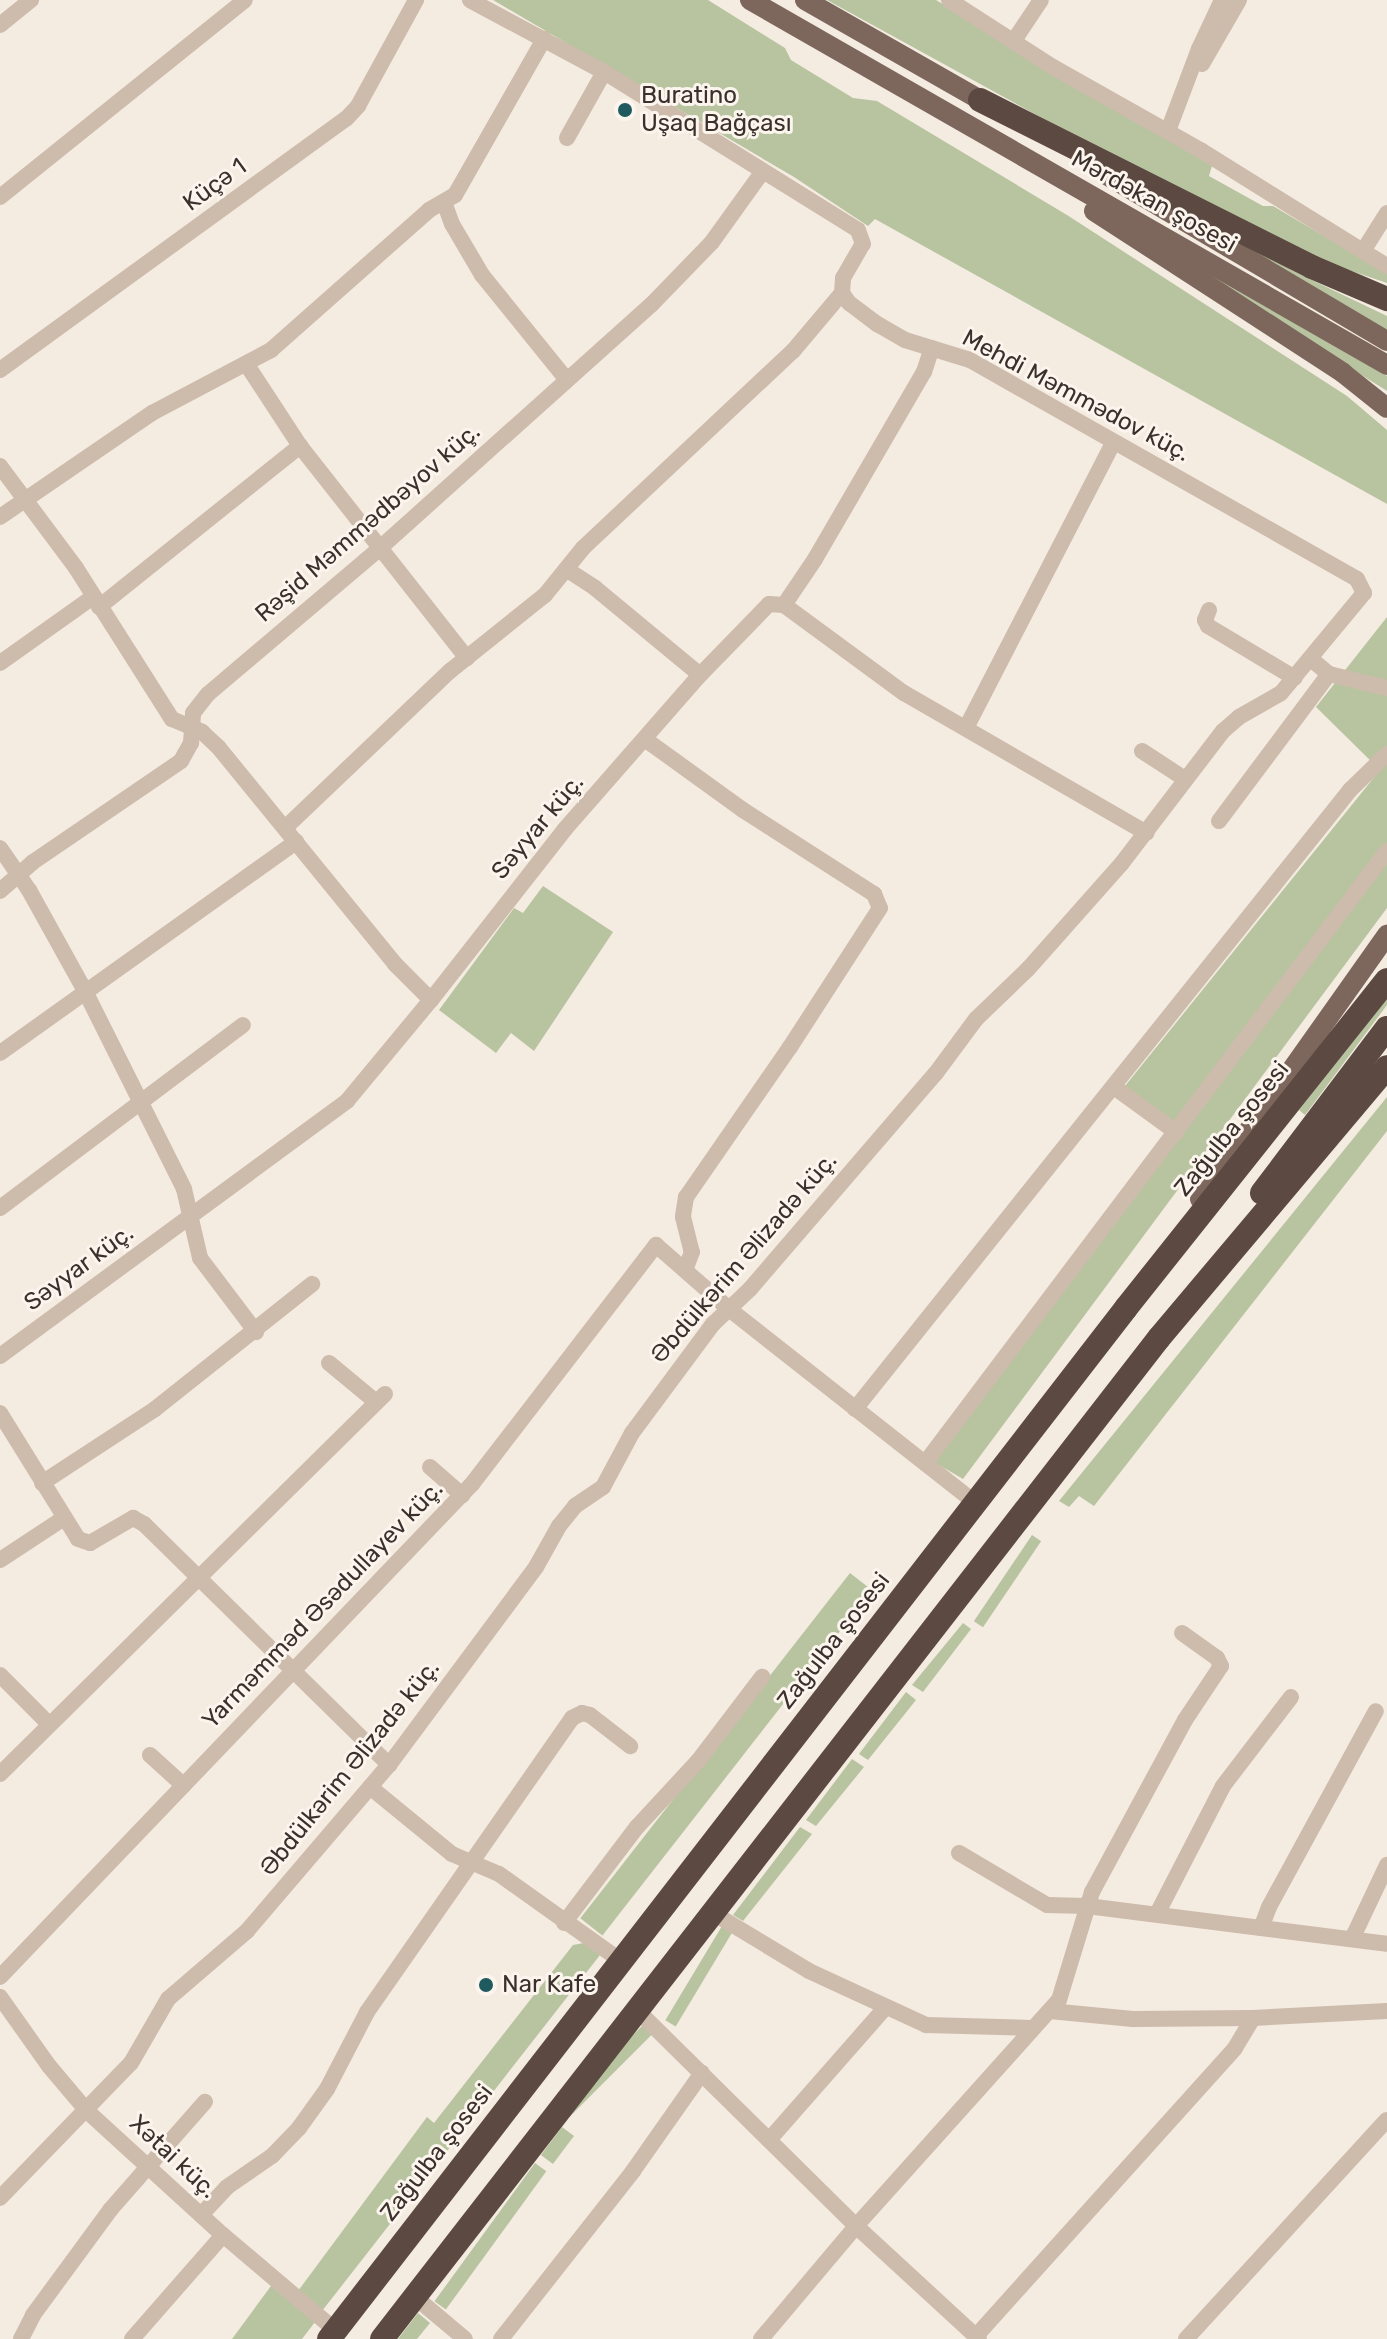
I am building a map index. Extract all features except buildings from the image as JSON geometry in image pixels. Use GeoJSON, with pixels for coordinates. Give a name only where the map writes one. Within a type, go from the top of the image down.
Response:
{"type":"FeatureCollection","features":[{"type":"Feature","properties":{"kind":"highway"},"geometry":{"type":"LineString","coordinates":[[980,100],[1312,267],[1387,299]]}},
{"type":"Feature","properties":{"kind":"highway","name":"Zağulba şosesi"},"geometry":{"type":"LineString","coordinates":[[332,2335],[1126,1308],[1387,980]]}},
{"type":"Feature","properties":{"kind":"highway"},"geometry":{"type":"LineString","coordinates":[[1159,1338],[1234,1229],[1387,1028]]}},
{"type":"Feature","properties":{"kind":"highway"},"geometry":{"type":"LineString","coordinates":[[382,2339],[1159,1338],[1387,1067]]}},
{"type":"Feature","properties":{"kind":"main road","name":"Mərdəkan şosesi"},"geometry":{"type":"LineString","coordinates":[[750,0],[1387,365]]}},
{"type":"Feature","properties":{"kind":"main road","name":"Mərdəkan şosesi"},"geometry":{"type":"LineString","coordinates":[[805,0],[1387,341]]}},
{"type":"Feature","properties":{"kind":"main road"},"geometry":{"type":"LineString","coordinates":[[964,125],[1343,373],[1387,408]]}},
{"type":"Feature","properties":{"kind":"main road"},"geometry":{"type":"LineString","coordinates":[[1126,1308],[1387,935]]}},
{"type":"Feature","properties":{"kind":"street"},"geometry":{"type":"LineString","coordinates":[[0,25],[31,0]]}},
{"type":"Feature","properties":{"kind":"street"},"geometry":{"type":"LineString","coordinates":[[0,197],[245,0]]}},
{"type":"Feature","properties":{"kind":"street","name":"Küçə 1"},"geometry":{"type":"LineString","coordinates":[[0,370],[346,119],[358,106],[416,0]]}},
{"type":"Feature","properties":{"kind":"street"},"geometry":{"type":"LineString","coordinates":[[285,828],[467,658],[533,605],[615,517],[793,351],[842,293],[843,278],[863,244],[858,230],[604,72],[470,0]]}},
{"type":"Feature","properties":{"kind":"street"},"geometry":{"type":"LineString","coordinates":[[949,0],[1013,42],[1168,131],[1387,266]]}},
{"type":"Feature","properties":{"kind":"street"},"geometry":{"type":"LineString","coordinates":[[1013,42],[1041,0]]}},
{"type":"Feature","properties":{"kind":"street"},"geometry":{"type":"LineString","coordinates":[[1168,131],[1222,0]]}},
{"type":"Feature","properties":{"kind":"street"},"geometry":{"type":"LineString","coordinates":[[1188,79],[1198,72],[1239,0]]}},
{"type":"Feature","properties":{"kind":"street"},"geometry":{"type":"LineString","coordinates":[[0,517],[171,401],[247,365],[271,350],[429,210],[460,190],[544,39]]}},
{"type":"Feature","properties":{"kind":"street"},"geometry":{"type":"LineString","coordinates":[[567,138],[604,72]]}},
{"type":"Feature","properties":{"kind":"street","name":"Rəşid Məmmədbəyov küç."},"geometry":{"type":"LineString","coordinates":[[0,891],[19,874],[181,761],[188,752],[193,713],[208,694],[380,548],[697,259],[763,171]]}},
{"type":"Feature","properties":{"kind":"street"},"geometry":{"type":"LineString","coordinates":[[444,202],[452,224],[482,275],[567,380]]}},
{"type":"Feature","properties":{"kind":"street"},"geometry":{"type":"LineString","coordinates":[[1363,251],[1387,213]]}},
{"type":"Feature","properties":{"kind":"street","name":"Mehdi Məmmədov küç."},"geometry":{"type":"LineString","coordinates":[[842,293],[858,310],[894,334],[970,360],[1357,579],[1364,588]]}},
{"type":"Feature","properties":{"kind":"street"},"geometry":{"type":"LineString","coordinates":[[932,348],[924,372],[809,570],[784,605],[904,693],[1146,833]]}},
{"type":"Feature","properties":{"kind":"street"},"geometry":{"type":"LineString","coordinates":[[247,365],[300,446],[467,658]]}},
{"type":"Feature","properties":{"kind":"street"},"geometry":{"type":"LineString","coordinates":[[966,728],[1113,443]]}},
{"type":"Feature","properties":{"kind":"street"},"geometry":{"type":"LineString","coordinates":[[0,663],[96,602],[300,446]]}},
{"type":"Feature","properties":{"kind":"street"},"geometry":{"type":"LineString","coordinates":[[0,466],[76,568],[172,719],[210,739],[395,964],[431,1000]]}},
{"type":"Feature","properties":{"kind":"street"},"geometry":{"type":"LineString","coordinates":[[566,569],[595,588],[700,675]]}},
{"type":"Feature","properties":{"kind":"street","name":"Əbdülkərim Əlizadə küç."},"geometry":{"type":"LineString","coordinates":[[0,2198],[131,2063],[168,1999],[247,1931],[389,1765],[536,1567],[559,1526],[575,1506],[603,1487],[632,1433],[699,1342],[936,1073],[976,1019],[1028,969],[1146,833],[1231,723],[1275,699],[1363,597],[1364,588]]}},
{"type":"Feature","properties":{"kind":"street","name":"Səyyar küç."},"geometry":{"type":"LineString","coordinates":[[0,1356],[347,1101],[431,1000],[539,860],[700,675],[763,607],[777,603],[784,605]]}},
{"type":"Feature","properties":{"kind":"street"},"geometry":{"type":"LineString","coordinates":[[1209,610],[1205,620],[1208,626],[1295,678]]}},
{"type":"Feature","properties":{"kind":"street"},"geometry":{"type":"LineString","coordinates":[[1311,659],[1329,674],[1387,688]]}},
{"type":"Feature","properties":{"kind":"street"},"geometry":{"type":"LineString","coordinates":[[1219,821],[1329,674]]}},
{"type":"Feature","properties":{"kind":"street"},"geometry":{"type":"LineString","coordinates":[[646,740],[743,810],[874,894],[880,908],[790,1047],[686,1197],[683,1217],[692,1252],[685,1270],[729,1309],[977,1504]]}},
{"type":"Feature","properties":{"kind":"street"},"geometry":{"type":"LineString","coordinates":[[1142,751],[1185,779]]}},
{"type":"Feature","properties":{"kind":"street"},"geometry":{"type":"LineString","coordinates":[[855,1409],[1091,1110],[1114,1087],[1350,790],[1387,754]]}},
{"type":"Feature","properties":{"kind":"street"},"geometry":{"type":"LineString","coordinates":[[0,1053],[296,842]]}},
{"type":"Feature","properties":{"kind":"street"},"geometry":{"type":"LineString","coordinates":[[0,848],[19,874],[86,993],[184,1189],[193,1214],[200,1258],[256,1332]]}},
{"type":"Feature","properties":{"kind":"street"},"geometry":{"type":"LineString","coordinates":[[925,1463],[1387,851]]}},
{"type":"Feature","properties":{"kind":"street"},"geometry":{"type":"LineString","coordinates":[[0,1208],[243,1025]]}},
{"type":"Feature","properties":{"kind":"street"},"geometry":{"type":"LineString","coordinates":[[1114,1087],[1176,1132]]}},
{"type":"Feature","properties":{"kind":"street","name":"Yarməmməd Əsədullayev küç."},"geometry":{"type":"LineString","coordinates":[[0,1977],[462,1495],[506,1443],[656,1245],[685,1270]]}},
{"type":"Feature","properties":{"kind":"street"},"geometry":{"type":"LineString","coordinates":[[42,1483],[155,1409],[256,1332],[312,1284]]}},
{"type":"Feature","properties":{"kind":"street"},"geometry":{"type":"LineString","coordinates":[[0,1774],[380,1398],[329,1363]]}},
{"type":"Feature","properties":{"kind":"street"},"geometry":{"type":"LineString","coordinates":[[0,1413],[78,1539],[90,1543],[127,1520],[139,1521],[389,1765]]}},
{"type":"Feature","properties":{"kind":"street"},"geometry":{"type":"LineString","coordinates":[[430,1467],[462,1495]]}},
{"type":"Feature","properties":{"kind":"street"},"geometry":{"type":"LineString","coordinates":[[0,1560],[64,1518]]}},
{"type":"Feature","properties":{"kind":"street"},"geometry":{"type":"LineString","coordinates":[[761,2339],[856,2226],[1050,2011],[1065,1990],[1087,1906],[1132,1815],[1185,1720],[1221,1666],[1217,1658],[1182,1633]]}},
{"type":"Feature","properties":{"kind":"street"},"geometry":{"type":"LineString","coordinates":[[0,1675],[49,1724]]}},
{"type":"Feature","properties":{"kind":"street"},"geometry":{"type":"LineString","coordinates":[[564,1923],[637,1827],[698,1761],[762,1677]]}},
{"type":"Feature","properties":{"kind":"street"},"geometry":{"type":"LineString","coordinates":[[1157,1914],[1223,1786],[1291,1697]]}},
{"type":"Feature","properties":{"kind":"street"},"geometry":{"type":"LineString","coordinates":[[1261,1928],[1269,1907],[1376,1711]]}},
{"type":"Feature","properties":{"kind":"street"},"geometry":{"type":"LineString","coordinates":[[201,2215],[234,2181],[272,2156],[299,2128],[327,2089],[367,2012],[572,1718],[582,1713],[590,1715],[630,1746]]}},
{"type":"Feature","properties":{"kind":"street"},"geometry":{"type":"LineString","coordinates":[[150,1755],[183,1785]]}},
{"type":"Feature","properties":{"kind":"street"},"geometry":{"type":"LineString","coordinates":[[370,1787],[443,1848],[499,1874],[621,1961]]}},
{"type":"Feature","properties":{"kind":"street"},"geometry":{"type":"LineString","coordinates":[[959,1853],[1041,1904],[1157,1914],[1387,1944]]}},
{"type":"Feature","properties":{"kind":"street"},"geometry":{"type":"LineString","coordinates":[[1352,1939],[1387,1865]]}},
{"type":"Feature","properties":{"kind":"street"},"geometry":{"type":"LineString","coordinates":[[713,1913],[809,1971],[885,2008],[936,2028],[1011,2025],[1033,2028]]}},
{"type":"Feature","properties":{"kind":"street","name":"Xətai küç."},"geometry":{"type":"LineString","coordinates":[[0,1997],[49,2066],[87,2111],[332,2335]]}},
{"type":"Feature","properties":{"kind":"street"},"geometry":{"type":"LineString","coordinates":[[769,2140],[885,2008]]}},
{"type":"Feature","properties":{"kind":"street"},"geometry":{"type":"LineString","coordinates":[[638,2011],[856,2226],[978,2337],[1235,2048],[1253,2018]]}},
{"type":"Feature","properties":{"kind":"street"},"geometry":{"type":"LineString","coordinates":[[1050,2011],[1133,2019],[1253,2018],[1387,2011]]}},
{"type":"Feature","properties":{"kind":"street"},"geometry":{"type":"LineString","coordinates":[[501,2339],[633,2171],[702,2073]]}},
{"type":"Feature","properties":{"kind":"street"},"geometry":{"type":"LineString","coordinates":[[21,2339],[50,2290],[147,2165],[205,2102]]}},
{"type":"Feature","properties":{"kind":"street"},"geometry":{"type":"LineString","coordinates":[[1186,2339],[1387,2120]]}},
{"type":"Feature","properties":{"kind":"street"},"geometry":{"type":"LineString","coordinates":[[132,2339],[223,2235]]}},
{"type":"Feature","properties":{"kind":"street"},"geometry":{"type":"LineString","coordinates":[[415,2297],[465,2339]]}},
{"type":"Feature","properties":{"kind":"green space"},"geometry":{"type":"Polygon","coordinates":[[[493,0],[708,0],[785,48],[791,60],[853,98],[877,101],[1067,215],[1347,396],[1387,430],[1387,504],[875,219],[868,226],[794,177],[493,0]]]}},
{"type":"Feature","properties":{"kind":"green space"},"geometry":{"type":"Polygon","coordinates":[[[827,0],[936,0],[1212,166],[1209,176],[1263,206],[1273,206],[1387,273],[1387,283],[1316,259],[1137,170],[827,0]]]}},
{"type":"Feature","properties":{"kind":"green space"},"geometry":{"type":"Polygon","coordinates":[[[1188,213],[1297,273],[1387,316],[1387,334],[1188,213]]]}},
{"type":"Feature","properties":{"kind":"green space"},"geometry":{"type":"Polygon","coordinates":[[[1187,259],[1387,376],[1387,391],[1209,279],[1187,259]]]}},
{"type":"Feature","properties":{"kind":"green space"},"geometry":{"type":"Polygon","coordinates":[[[1387,617],[1387,908],[963,1479],[934,1462],[1184,1130],[1125,1086],[1380,770],[1316,707],[1387,617]]]}},
{"type":"Feature","properties":{"kind":"green space"},"geometry":{"type":"Polygon","coordinates":[[[543,886],[613,932],[534,1051],[511,1033],[496,1053],[439,1010],[514,908],[523,913],[543,886]]]}},
{"type":"Feature","properties":{"kind":"green space"},"geometry":{"type":"Polygon","coordinates":[[[1387,994],[1387,1005],[1305,1115],[1299,1110],[1387,994]]]}},
{"type":"Feature","properties":{"kind":"green space"},"geometry":{"type":"Polygon","coordinates":[[[1387,1097],[1387,1131],[1094,1506],[1079,1496],[1069,1507],[1059,1501],[1387,1097]]]}},
{"type":"Feature","properties":{"kind":"green space"},"geometry":{"type":"Polygon","coordinates":[[[1032,1535],[1041,1541],[983,1627],[974,1621],[1032,1535]]]}},
{"type":"Feature","properties":{"kind":"green space"},"geometry":{"type":"Polygon","coordinates":[[[850,1573],[872,1590],[602,1935],[580,1918],[850,1573]]]}},
{"type":"Feature","properties":{"kind":"green space"},"geometry":{"type":"Polygon","coordinates":[[[963,1623],[971,1629],[923,1692],[912,1685],[963,1623]]]}},
{"type":"Feature","properties":{"kind":"green space"},"geometry":{"type":"Polygon","coordinates":[[[906,1692],[916,1700],[868,1760],[859,1754],[906,1692]]]}},
{"type":"Feature","properties":{"kind":"green space"},"geometry":{"type":"Polygon","coordinates":[[[852,1759],[864,1767],[816,1826],[806,1820],[852,1759]]]}},
{"type":"Feature","properties":{"kind":"green space"},"geometry":{"type":"Polygon","coordinates":[[[800,1827],[812,1834],[743,1921],[733,1915],[800,1827]]]}},
{"type":"Feature","properties":{"kind":"green space"},"geometry":{"type":"Polygon","coordinates":[[[722,1926],[732,1932],[676,2026],[665,2020],[722,1926]]]}},
{"type":"Feature","properties":{"kind":"green space"},"geometry":{"type":"Polygon","coordinates":[[[584,1943],[600,1955],[322,2311],[298,2291],[427,2117],[434,2123],[573,1945],[584,1943]]]}},
{"type":"Feature","properties":{"kind":"green space"},"geometry":{"type":"Polygon","coordinates":[[[643,2025],[652,2034],[569,2117],[560,2108],[643,2025]]]}},
{"type":"Feature","properties":{"kind":"green space"},"geometry":{"type":"Polygon","coordinates":[[[562,2127],[574,2136],[553,2164],[541,2155],[562,2127]]]}},
{"type":"Feature","properties":{"kind":"green space"},"geometry":{"type":"Polygon","coordinates":[[[535,2163],[546,2171],[446,2310],[434,2301],[535,2163]]]}},
{"type":"Feature","properties":{"kind":"green space"},"geometry":{"type":"Polygon","coordinates":[[[271,2286],[315,2322],[302,2339],[232,2339],[271,2286]]]}},
{"type":"Feature","properties":{"kind":"green space"},"geometry":{"type":"Polygon","coordinates":[[[418,2313],[430,2323],[417,2339],[398,2339],[418,2313]]]}},
{"type":"Feature","properties":{"kind":"place","name":"Buratino Uşaq Bağçası"},"geometry":{"type":"Point","coordinates":[625,110]}},
{"type":"Feature","properties":{"kind":"place","name":"Nar Kafe"},"geometry":{"type":"Point","coordinates":[486,1985]}}]}
